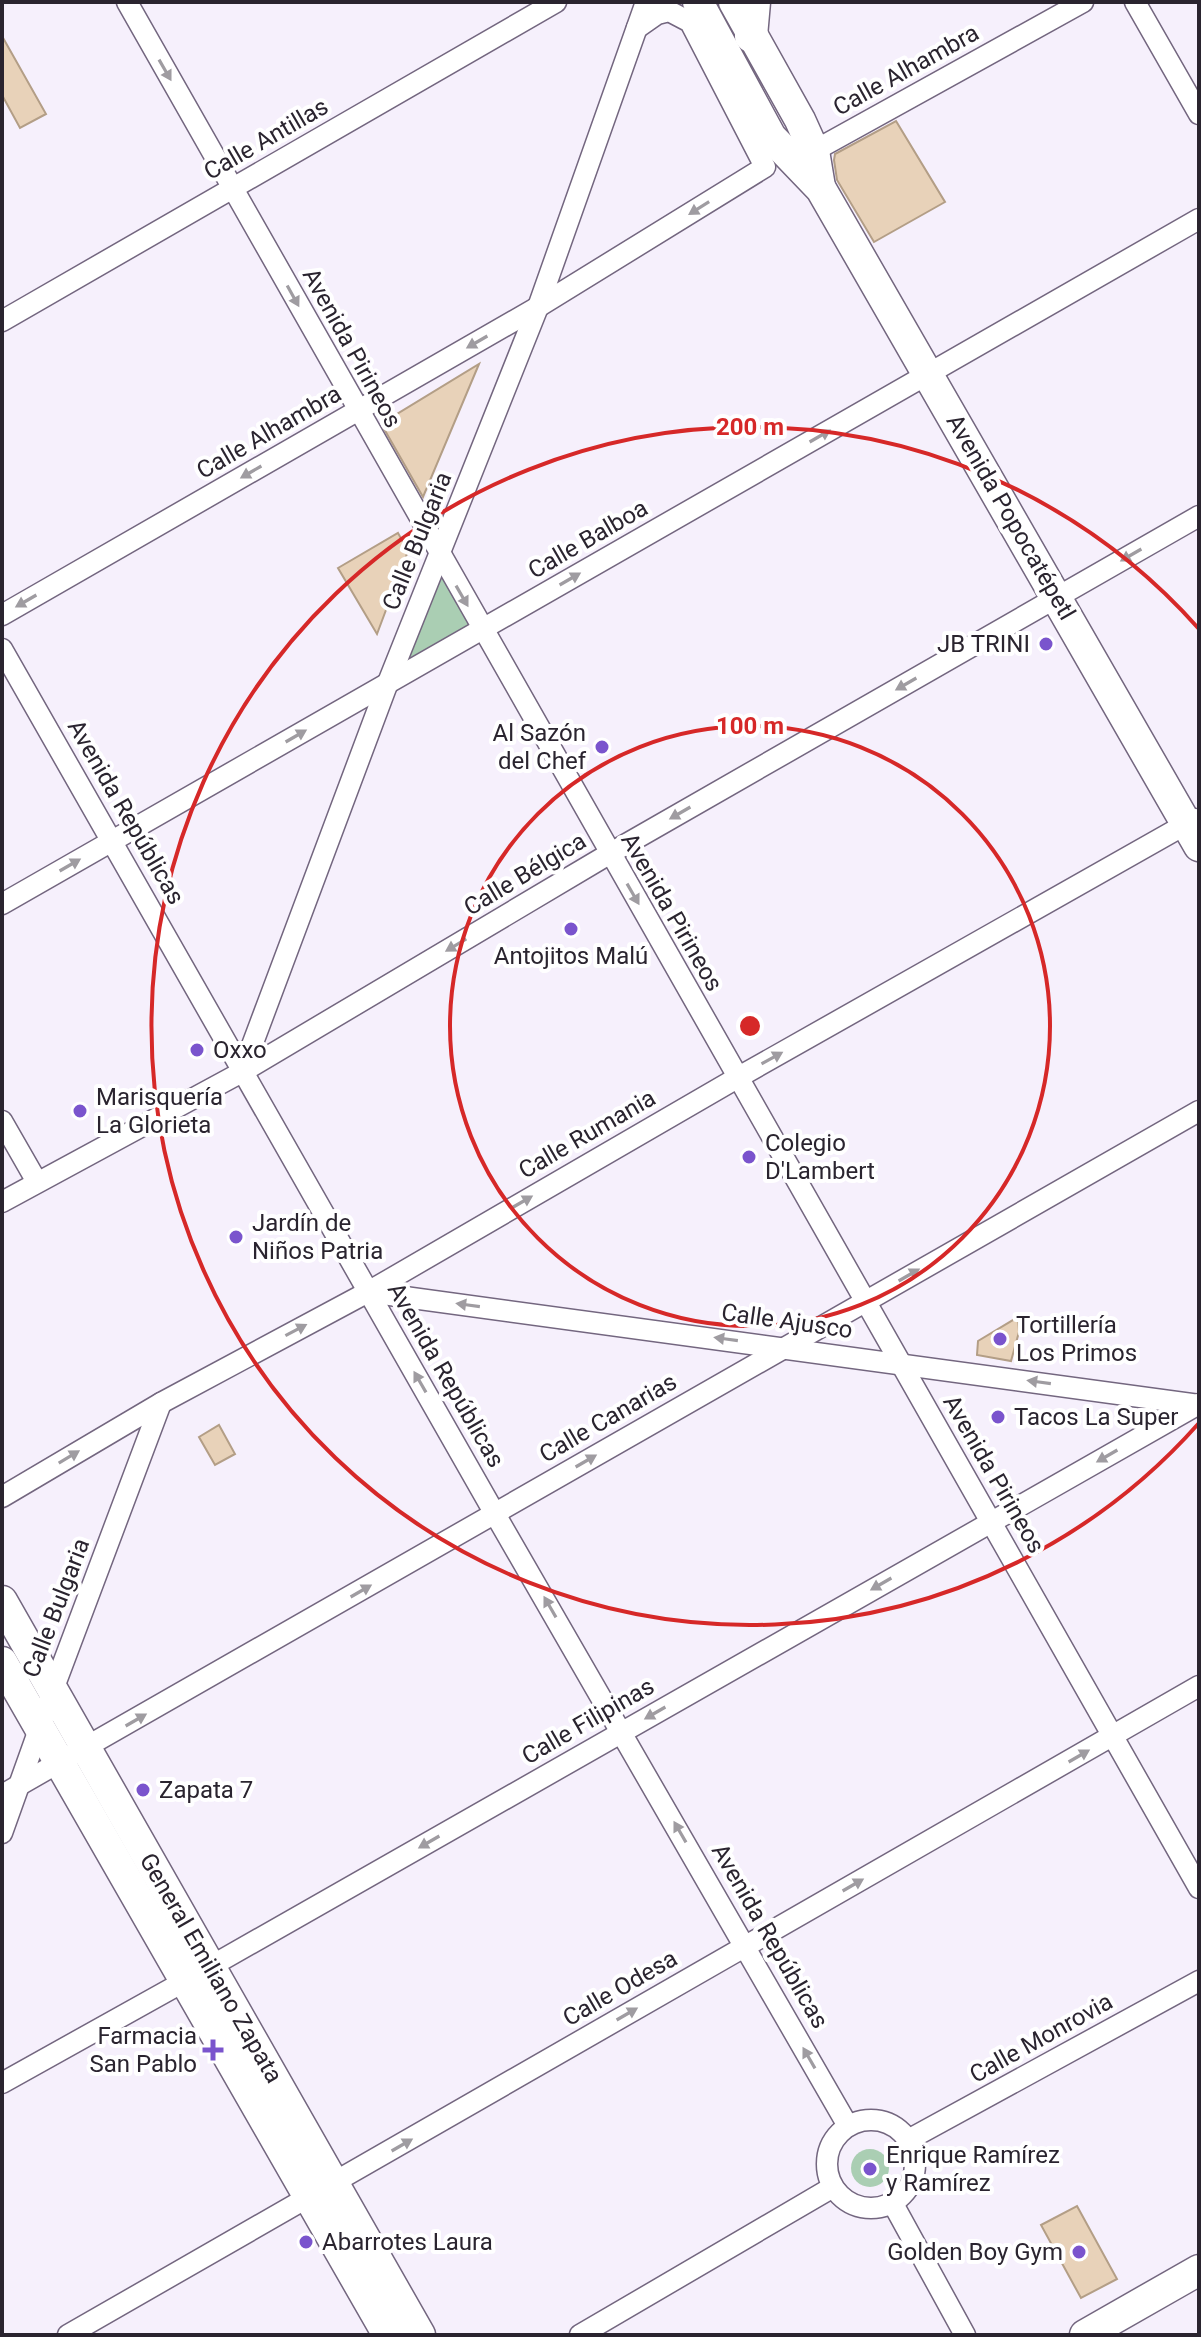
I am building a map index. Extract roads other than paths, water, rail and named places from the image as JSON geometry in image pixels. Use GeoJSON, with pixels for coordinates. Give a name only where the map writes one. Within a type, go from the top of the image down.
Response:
{"type":"FeatureCollection","features":[{"type":"Feature","properties":{"kind":"highway"},"geometry":{"type":"LineString","coordinates":[[751,36],[754,2]]}},
{"type":"Feature","properties":{"kind":"main road"},"geometry":{"type":"LineString","coordinates":[[698,2],[771,137],[804,156]]}},
{"type":"Feature","properties":{"kind":"main road","name":"Avenida Popocatépetl"},"geometry":{"type":"LineString","coordinates":[[734,2],[800,120],[804,156],[821,189],[1057,598],[1195,829]]}},
{"type":"Feature","properties":{"kind":"main road","name":"General Emiliano Zapata"},"geometry":{"type":"LineString","coordinates":[[2,1601],[86,1749],[197,1974]]}},
{"type":"Feature","properties":{"kind":"main road","name":"General Emiliano Zapata"},"geometry":{"type":"LineString","coordinates":[[2,1662],[59,1764],[197,1974],[322,2191],[420,2335]]}},
{"type":"Feature","properties":{"kind":"main road","name":"General Emiliano Zapata"},"geometry":{"type":"LineString","coordinates":[[322,2191],[388,2335]]}},
{"type":"Feature","properties":{"kind":"main road"},"geometry":{"type":"LineString","coordinates":[[1085,2335],[1199,2270]]}},
{"type":"Feature","properties":{"kind":"street","name":"Avenida Pirineos"},"geometry":{"type":"LineString","coordinates":[[127,2],[1199,1888]]}},
{"type":"Feature","properties":{"kind":"street","name":"Calle Antillas"},"geometry":{"type":"LineString","coordinates":[[2,321],[556,2]]}},
{"type":"Feature","properties":{"kind":"street","name":"Calle Bulgaria"},"geometry":{"type":"LineString","coordinates":[[242,1072],[387,685],[538,307],[646,2]]}},
{"type":"Feature","properties":{"kind":"street","name":"Calle Alhambra"},"geometry":{"type":"LineString","coordinates":[[804,156],[1083,2]]}},
{"type":"Feature","properties":{"kind":"street"},"geometry":{"type":"LineString","coordinates":[[1135,2],[1199,114]]}},
{"type":"Feature","properties":{"kind":"street","name":"Calle Alhambra"},"geometry":{"type":"LineString","coordinates":[[2,615],[538,307],[765,167],[690,22],[669,11],[657,14],[637,28]]}},
{"type":"Feature","properties":{"kind":"street","name":"Calle Balboa"},"geometry":{"type":"LineString","coordinates":[[2,904],[1199,219]]}},
{"type":"Feature","properties":{"kind":"street","name":"Calle Bélgica"},"geometry":{"type":"LineString","coordinates":[[2,1202],[242,1072],[609,854],[1199,516]]}},
{"type":"Feature","properties":{"kind":"street","name":"Avenida Repúblicas"},"geometry":{"type":"LineString","coordinates":[[2,649],[848,2126]]}},
{"type":"Feature","properties":{"kind":"street","name":"Calle Rumania"},"geometry":{"type":"LineString","coordinates":[[2,1497],[161,1403],[368,1292],[737,1078],[1195,829]]}},
{"type":"Feature","properties":{"kind":"street","name":"Calle Canarias"},"geometry":{"type":"LineString","coordinates":[[10,1790],[1199,1111]]}},
{"type":"Feature","properties":{"kind":"street"},"geometry":{"type":"LineString","coordinates":[[2,1121],[37,1182]]}},
{"type":"Feature","properties":{"kind":"street","name":"Calle Ajusco"},"geometry":{"type":"LineString","coordinates":[[368,1292],[1199,1404]]}},
{"type":"Feature","properties":{"kind":"street","name":"Calle Bulgaria"},"geometry":{"type":"LineString","coordinates":[[2,1833],[10,1790],[39,1728],[161,1403]]}},
{"type":"Feature","properties":{"kind":"street","name":"Calle Filipinas"},"geometry":{"type":"LineString","coordinates":[[2,2083],[1199,1404]]}},
{"type":"Feature","properties":{"kind":"street","name":"Calle Odesa"},"geometry":{"type":"LineString","coordinates":[[68,2335],[1199,1686]]}},
{"type":"Feature","properties":{"kind":"street","name":"Calle Monrovia"},"geometry":{"type":"LineString","coordinates":[[908,2140],[1199,1981]]}},
{"type":"Feature","properties":{"kind":"street"},"geometry":{"type":"LineString","coordinates":[[861,2121],[887,2123],[908,2140],[915,2168],[904,2193],[892,2202],[866,2208],[842,2197],[833,2187],[828,2174],[830,2146],[848,2126],[861,2121]]}},
{"type":"Feature","properties":{"kind":"street"},"geometry":{"type":"LineString","coordinates":[[580,2335],[833,2187]]}},
{"type":"Feature","properties":{"kind":"street"},"geometry":{"type":"LineString","coordinates":[[892,2202],[965,2335]]}},
{"type":"Feature","properties":{"kind":"place","name":"JB TRINI"},"geometry":{"type":"Point","coordinates":[1046,644]}},
{"type":"Feature","properties":{"kind":"place","name":"Al Sazón del Chef"},"geometry":{"type":"Point","coordinates":[602,747]}},
{"type":"Feature","properties":{"kind":"place","name":"Antojitos Malú"},"geometry":{"type":"Point","coordinates":[571,929]}},
{"type":"Feature","properties":{"kind":"place","name":"Oxxo"},"geometry":{"type":"Point","coordinates":[197,1050]}},
{"type":"Feature","properties":{"kind":"place","name":"Marisquería La Glorieta"},"geometry":{"type":"Point","coordinates":[80,1111]}},
{"type":"Feature","properties":{"kind":"place","name":"Colegio D'Lambert"},"geometry":{"type":"Point","coordinates":[749,1157]}},
{"type":"Feature","properties":{"kind":"place","name":"Jardín de Niños Patria"},"geometry":{"type":"Point","coordinates":[236,1237]}},
{"type":"Feature","properties":{"kind":"place","name":"Tortillería Los Primos"},"geometry":{"type":"Point","coordinates":[1000,1339]}},
{"type":"Feature","properties":{"kind":"place","name":"Tacos La Super"},"geometry":{"type":"Point","coordinates":[998,1417]}},
{"type":"Feature","properties":{"kind":"place","name":"Zapata 7"},"geometry":{"type":"Point","coordinates":[143,1790]}},
{"type":"Feature","properties":{"kind":"place","name":"Farmacia San Pablo"},"geometry":{"type":"Point","coordinates":[213,2050]}},
{"type":"Feature","properties":{"kind":"place","name":"Enrique Ramírez y Ramírez"},"geometry":{"type":"Point","coordinates":[870,2169]}},
{"type":"Feature","properties":{"kind":"place","name":"Abarrotes Laura"},"geometry":{"type":"Point","coordinates":[306,2242]}},
{"type":"Feature","properties":{"kind":"place","name":"Golden Boy Gym"},"geometry":{"type":"Point","coordinates":[1079,2252]}}]}
